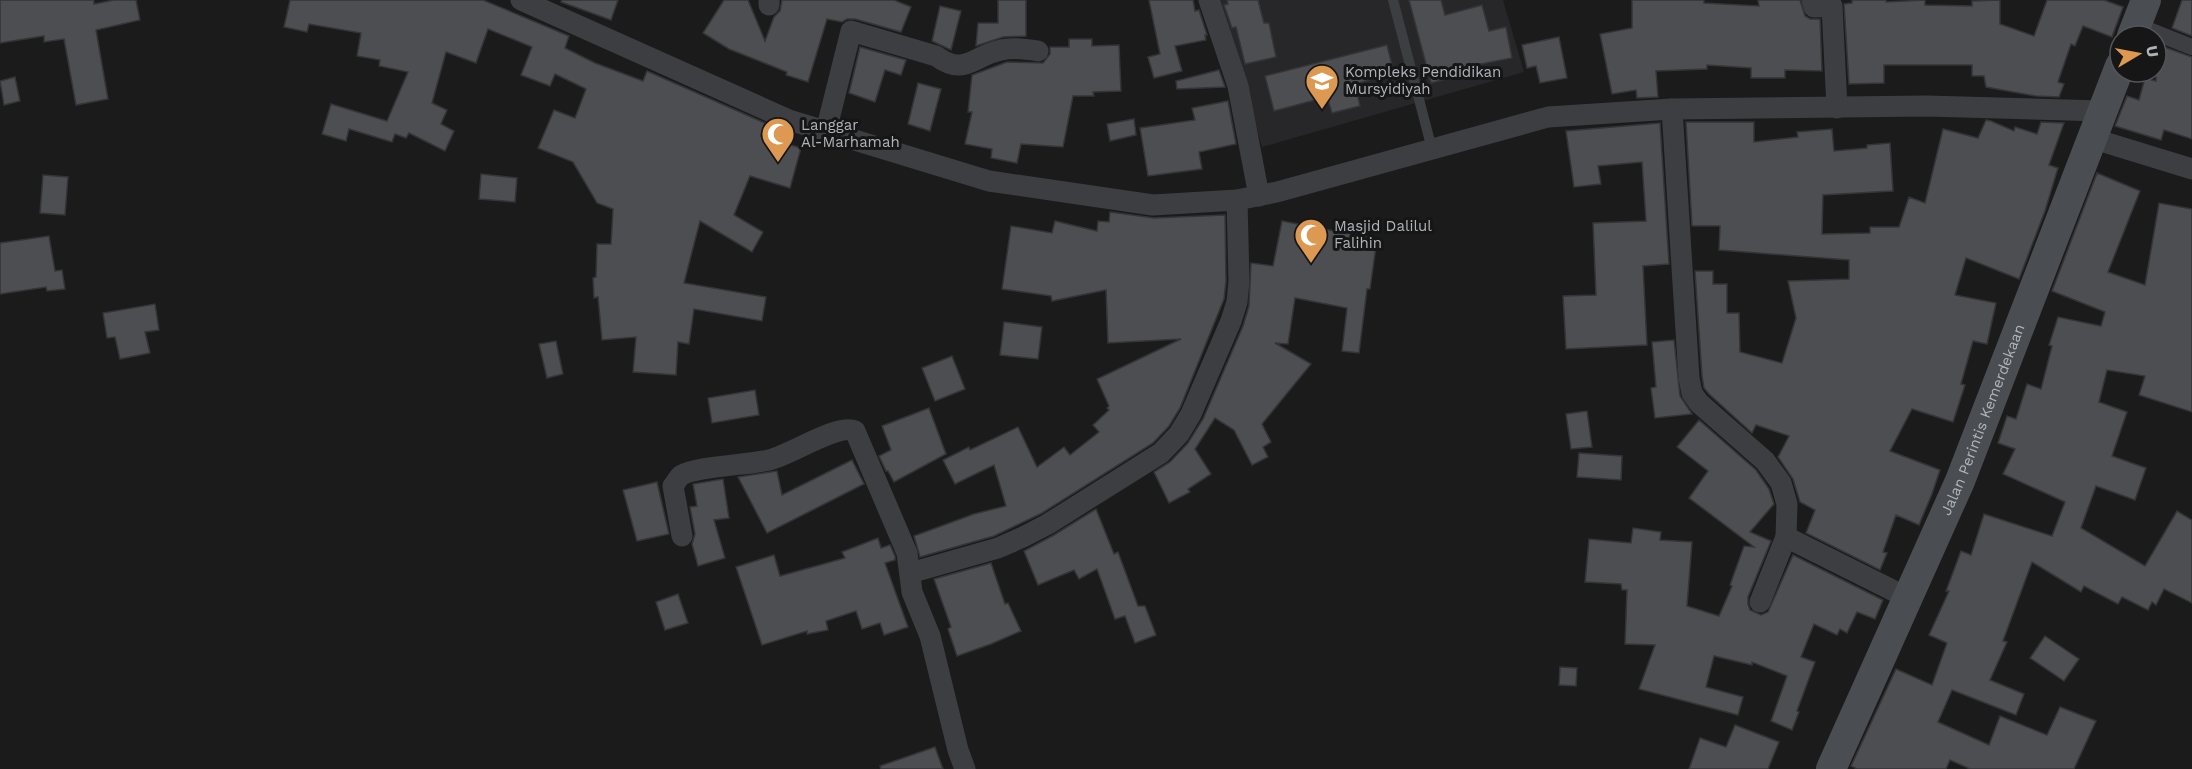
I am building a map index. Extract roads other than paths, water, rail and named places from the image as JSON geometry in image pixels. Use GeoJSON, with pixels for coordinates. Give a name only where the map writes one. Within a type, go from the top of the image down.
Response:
{"type":"FeatureCollection","features":[{"type":"Feature","properties":{"kind":"main road","name":"Jalan Perintis Kemerdekaan"},"geometry":{"type":"LineString","coordinates":[[1831,769],[1960,481],[2113,84]]}},
{"type":"Feature","properties":{"kind":"street"},"geometry":{"type":"LineString","coordinates":[[521,0],[789,120],[989,181],[1154,205],[1237,200],[1258,196],[1548,117],[1672,109],[1927,105],[2097,124],[2192,169]]}},
{"type":"Feature","properties":{"kind":"street"},"geometry":{"type":"LineString","coordinates":[[1209,0],[1238,86],[1258,196]]}},
{"type":"Feature","properties":{"kind":"street"},"geometry":{"type":"LineString","coordinates":[[1812,0],[1814,7],[1832,6],[1837,108]]}},
{"type":"Feature","properties":{"kind":"street"},"geometry":{"type":"LineString","coordinates":[[2138,20],[2192,47]]}},
{"type":"Feature","properties":{"kind":"street"},"geometry":{"type":"LineString","coordinates":[[826,131],[851,31],[936,56],[948,64],[964,65],[1002,49],[1038,51]]}},
{"type":"Feature","properties":{"kind":"street"},"geometry":{"type":"LineString","coordinates":[[1672,109],[1689,378],[1692,393],[1699,403],[1765,461],[1781,483],[1787,504],[1786,537],[1760,602]]}},
{"type":"Feature","properties":{"kind":"street"},"geometry":{"type":"LineString","coordinates":[[910,573],[998,548],[1023,537],[1048,524],[1161,453],[1179,434],[1191,414],[1237,302],[1239,281],[1237,200]]}},
{"type":"Feature","properties":{"kind":"street"},"geometry":{"type":"LineString","coordinates":[[682,536],[674,486],[680,476],[770,460],[835,431],[848,428],[855,431],[907,553],[912,592],[930,636],[958,750],[965,769]]}},
{"type":"Feature","properties":{"kind":"street"},"geometry":{"type":"LineString","coordinates":[[1786,537],[1908,598]]}},
{"type":"Feature","properties":{"kind":"lane"},"geometry":{"type":"LineString","coordinates":[[1393,0],[1432,149]]}},
{"type":"Feature","properties":{"kind":"place","name":"Kompleks Pendidikan Mursyidiyah"},"geometry":{"type":"Point","coordinates":[1322,110]}},
{"type":"Feature","properties":{"kind":"place","name":"Langgar Al-Marhamah"},"geometry":{"type":"Point","coordinates":[778,163]}},
{"type":"Feature","properties":{"kind":"place","name":"Masjid Dalilul Falihin"},"geometry":{"type":"Point","coordinates":[1311,264]}}]}
